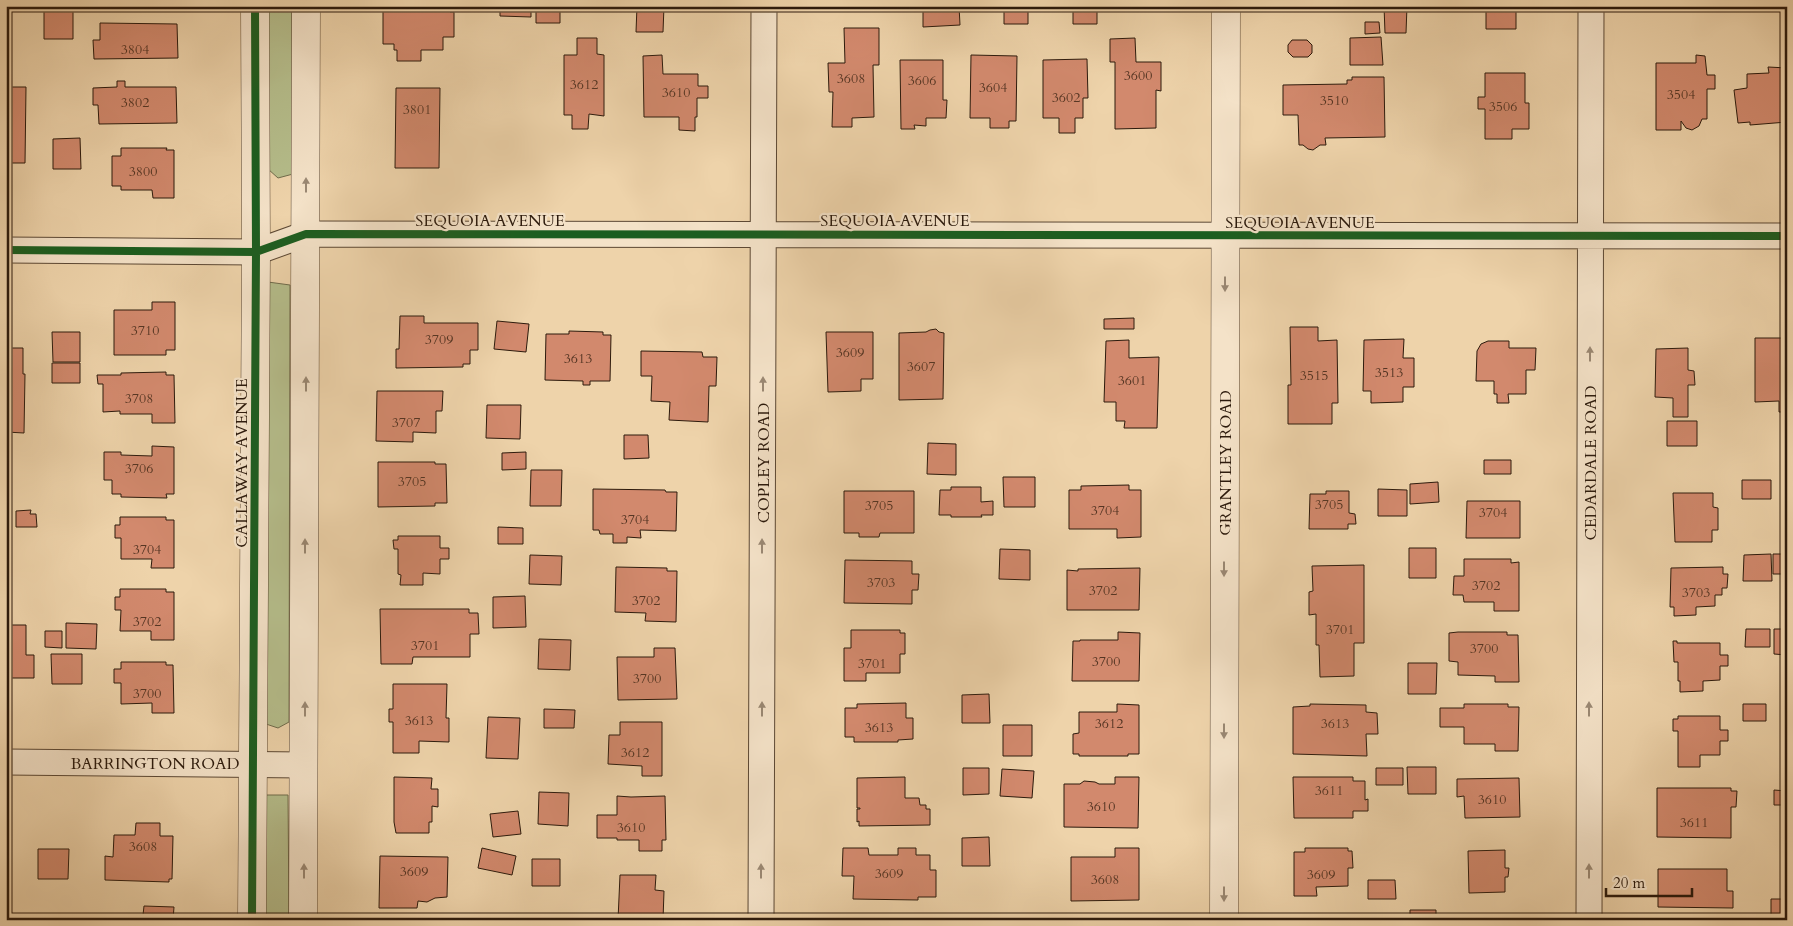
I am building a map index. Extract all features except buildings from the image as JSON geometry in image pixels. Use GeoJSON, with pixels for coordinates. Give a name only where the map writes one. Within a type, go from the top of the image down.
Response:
{"type":"FeatureCollection","features":[{"type":"Feature","properties":{"kind":"street","name":"CALLAWAY AVENUE"},"geometry":{"type":"LineString","coordinates":[[252,920],[256,252],[255,6]]}},
{"type":"Feature","properties":{"kind":"street"},"geometry":{"type":"LineString","coordinates":[[303,920],[306,6]]}},
{"type":"Feature","properties":{"kind":"street","name":"COPLEY ROAD"},"geometry":{"type":"LineString","coordinates":[[761,920],[764,6]]}},
{"type":"Feature","properties":{"kind":"street","name":"GRANTLEY ROAD"},"geometry":{"type":"LineString","coordinates":[[1224,920],[1226,6]]}},
{"type":"Feature","properties":{"kind":"street","name":"CEDARDALE ROAD"},"geometry":{"type":"LineString","coordinates":[[1589,920],[1590,6]]}},
{"type":"Feature","properties":{"kind":"street","name":"SEQUOIA AVENUE"},"geometry":{"type":"LineString","coordinates":[[6,250],[256,252],[306,234],[1787,236]]}},
{"type":"Feature","properties":{"kind":"street","name":"BARRINGTON ROAD"},"geometry":{"type":"LineString","coordinates":[[6,762],[304,765]]}},
{"type":"Feature","properties":{"kind":"green space"},"geometry":{"type":"Polygon","coordinates":[[[268,6],[292,6],[293,174],[278,178],[268,169],[268,6]]]}},
{"type":"Feature","properties":{"kind":"green space"},"geometry":{"type":"Polygon","coordinates":[[[268,282],[290,285],[289,722],[278,728],[266,724],[268,282]]]}},
{"type":"Feature","properties":{"kind":"green space"},"geometry":{"type":"Polygon","coordinates":[[[265,795],[288,795],[289,920],[265,920],[265,795]]]}},
{"type":"Feature","properties":{"kind":"cycle path"},"geometry":{"type":"LineString","coordinates":[[252,920],[256,252],[255,6]]}},
{"type":"Feature","properties":{"kind":"cycle path"},"geometry":{"type":"LineString","coordinates":[[6,250],[256,252],[306,234],[1787,236]]}}]}
